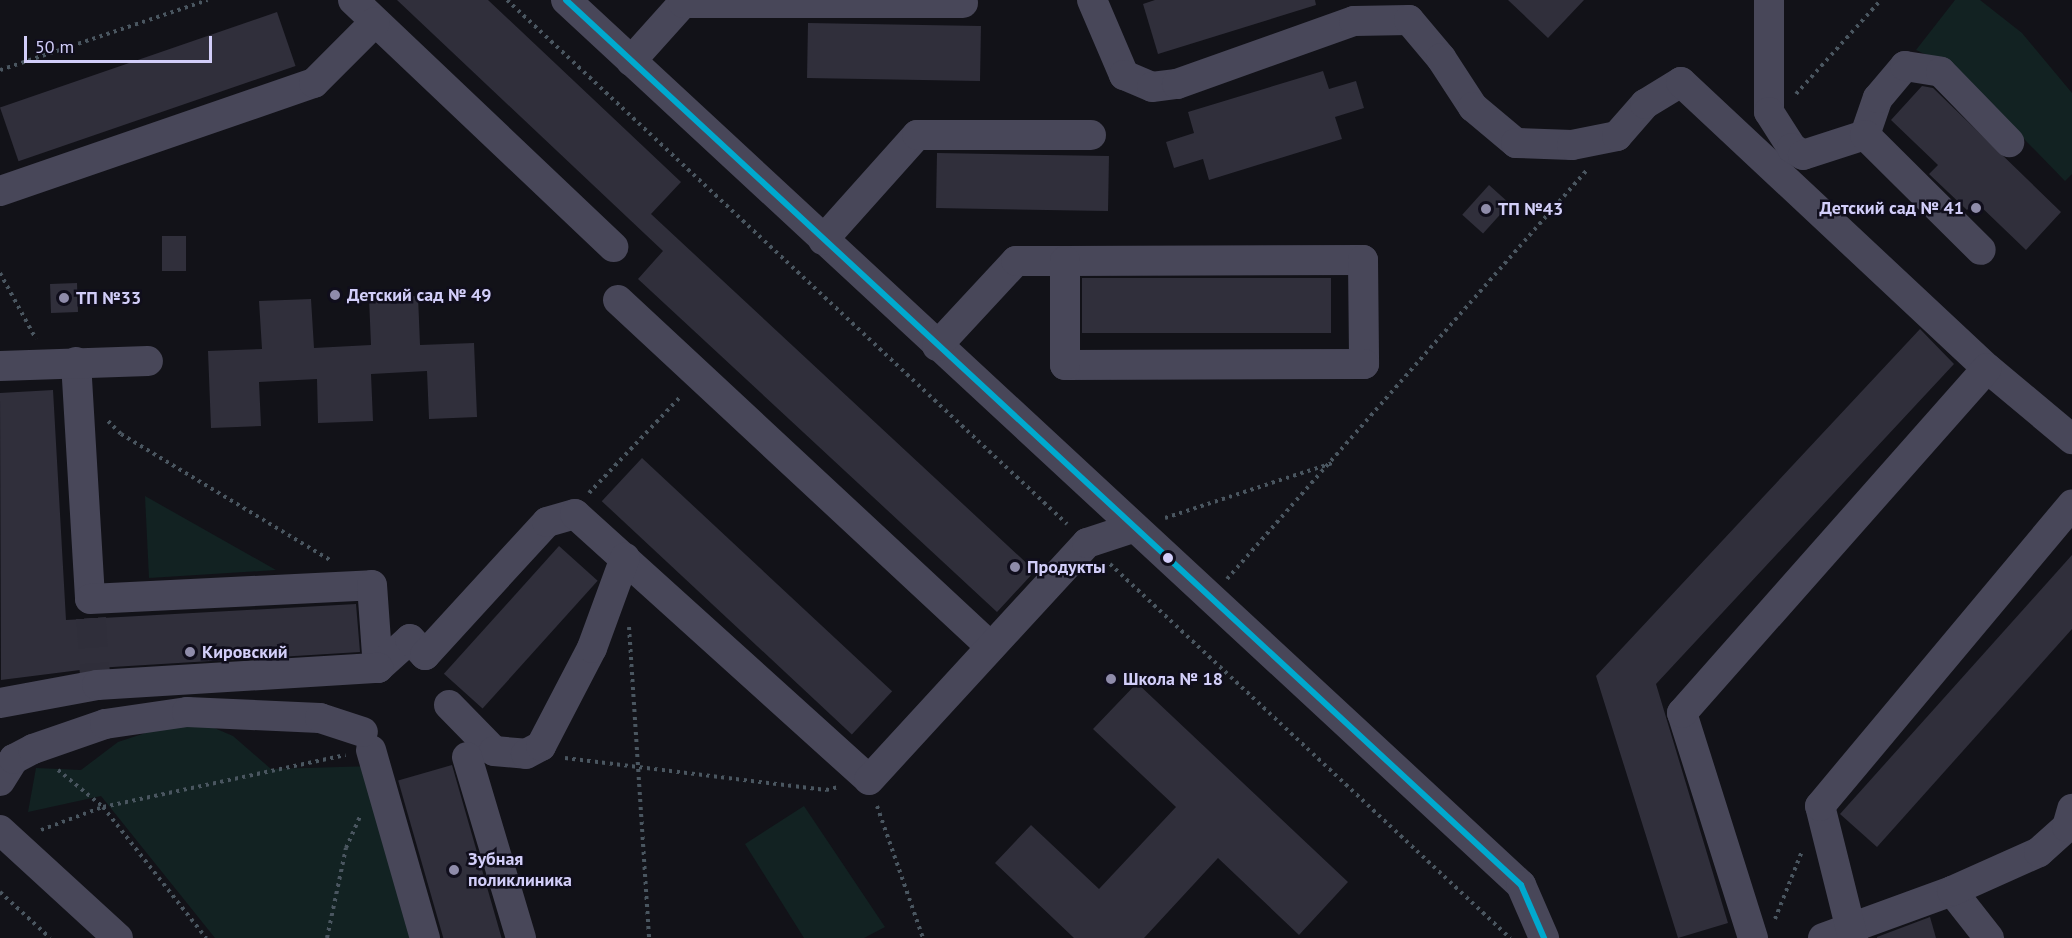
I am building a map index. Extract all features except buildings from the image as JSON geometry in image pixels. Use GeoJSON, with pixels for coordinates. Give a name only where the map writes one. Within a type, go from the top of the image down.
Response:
{"type":"FeatureCollection","features":[{"type":"Feature","properties":{"kind":"street"},"geometry":{"type":"LineString","coordinates":[[354,0],[613,247]]}},
{"type":"Feature","properties":{"kind":"street"},"geometry":{"type":"LineString","coordinates":[[566,0],[1208,599],[1521,885],[1544,938]]}},
{"type":"Feature","properties":{"kind":"street"},"geometry":{"type":"LineString","coordinates":[[1092,0],[1114,59],[1136,83],[1177,84],[1354,21],[1409,20],[1473,107],[1516,143],[1572,145],[1617,136],[1645,104],[1681,82],[1987,368],[2072,439]]}},
{"type":"Feature","properties":{"kind":"street"},"geometry":{"type":"LineString","coordinates":[[1769,0],[1769,112],[1792,148],[1803,155],[1865,135]]}},
{"type":"Feature","properties":{"kind":"street"},"geometry":{"type":"LineString","coordinates":[[631,61],[683,3],[963,3]]}},
{"type":"Feature","properties":{"kind":"street"},"geometry":{"type":"LineString","coordinates":[[0,191],[314,83],[375,22]]}},
{"type":"Feature","properties":{"kind":"street"},"geometry":{"type":"LineString","coordinates":[[1865,135],[1878,98],[1905,66],[1941,72],[2009,142]]}},
{"type":"Feature","properties":{"kind":"street"},"geometry":{"type":"LineString","coordinates":[[823,240],[917,135],[1091,135]]}},
{"type":"Feature","properties":{"kind":"street"},"geometry":{"type":"LineString","coordinates":[[1865,135],[1981,250]]}},
{"type":"Feature","properties":{"kind":"street"},"geometry":{"type":"LineString","coordinates":[[937,346],[1016,261],[1363,260],[1364,364],[1065,365],[1065,261]]}},
{"type":"Feature","properties":{"kind":"street"},"geometry":{"type":"LineString","coordinates":[[618,300],[991,647]]}},
{"type":"Feature","properties":{"kind":"street"},"geometry":{"type":"LineString","coordinates":[[0,366],[148,361]]}},
{"type":"Feature","properties":{"kind":"street"},"geometry":{"type":"LineString","coordinates":[[63,363],[91,609],[372,585],[378,668]]}},
{"type":"Feature","properties":{"kind":"street"},"geometry":{"type":"LineString","coordinates":[[1762,932],[1682,712],[1987,368]]}},
{"type":"Feature","properties":{"kind":"street"},"geometry":{"type":"LineString","coordinates":[[2070,820],[2039,852],[1952,891],[1842,935],[1820,806],[2072,505]]}},
{"type":"Feature","properties":{"kind":"street"},"geometry":{"type":"LineString","coordinates":[[0,703],[96,680],[378,668],[410,639],[425,655],[547,522],[570,513],[588,521],[625,558],[869,780],[1087,543],[1133,528]]}},
{"type":"Feature","properties":{"kind":"street"},"geometry":{"type":"LineString","coordinates":[[449,705],[494,751],[526,753],[541,746],[573,688],[625,558]]}},
{"type":"Feature","properties":{"kind":"street"},"geometry":{"type":"LineString","coordinates":[[85,731],[96,680]]}},
{"type":"Feature","properties":{"kind":"street"},"geometry":{"type":"LineString","coordinates":[[0,781],[14,759],[33,749],[85,731],[187,712],[320,718],[367,741],[425,938]]}},
{"type":"Feature","properties":{"kind":"street"},"geometry":{"type":"LineString","coordinates":[[467,757],[521,938]]}},
{"type":"Feature","properties":{"kind":"street"},"geometry":{"type":"LineString","coordinates":[[6,835],[118,938]]}},
{"type":"Feature","properties":{"kind":"street"},"geometry":{"type":"LineString","coordinates":[[1952,891],[1989,938]]}},
{"type":"Feature","properties":{"kind":"path"},"geometry":{"type":"LineString","coordinates":[[0,70],[208,0]]}},
{"type":"Feature","properties":{"kind":"path"},"geometry":{"type":"LineString","coordinates":[[507,0],[1510,938]]}},
{"type":"Feature","properties":{"kind":"path"},"geometry":{"type":"LineString","coordinates":[[1788,103],[1881,0]]}},
{"type":"Feature","properties":{"kind":"path"},"geometry":{"type":"LineString","coordinates":[[1208,599],[1334,463],[1617,136]]}},
{"type":"Feature","properties":{"kind":"path"},"geometry":{"type":"LineString","coordinates":[[0,273],[63,363]]}},
{"type":"Feature","properties":{"kind":"path"},"geometry":{"type":"LineString","coordinates":[[570,513],[700,376]]}},
{"type":"Feature","properties":{"kind":"path"},"geometry":{"type":"LineString","coordinates":[[104,417],[121,434],[372,585]]}},
{"type":"Feature","properties":{"kind":"path"},"geometry":{"type":"LineString","coordinates":[[1133,528],[1334,463]]}},
{"type":"Feature","properties":{"kind":"path"},"geometry":{"type":"LineString","coordinates":[[629,617],[649,938]]}},
{"type":"Feature","properties":{"kind":"path"},"geometry":{"type":"LineString","coordinates":[[6,835],[103,807],[367,741]]}},
{"type":"Feature","properties":{"kind":"path"},"geometry":{"type":"LineString","coordinates":[[33,749],[103,807],[206,938]]}},
{"type":"Feature","properties":{"kind":"path"},"geometry":{"type":"LineString","coordinates":[[526,753],[826,790],[869,780],[923,938]]}},
{"type":"Feature","properties":{"kind":"path"},"geometry":{"type":"LineString","coordinates":[[1762,932],[1820,806]]}},
{"type":"Feature","properties":{"kind":"path"},"geometry":{"type":"LineString","coordinates":[[327,938],[346,848],[365,808]]}},
{"type":"Feature","properties":{"kind":"path"},"geometry":{"type":"LineString","coordinates":[[0,892],[50,938]]}},
{"type":"Feature","properties":{"kind":"shaded area"},"geometry":{"type":"Polygon","coordinates":[[[1955,0],[1980,0],[2022,33],[2072,93],[2072,174],[2065,181],[1955,68],[1916,50],[1955,0]]]}},
{"type":"Feature","properties":{"kind":"shaded area"},"geometry":{"type":"Polygon","coordinates":[[[145,496],[276,570],[149,578],[145,496]]]}},
{"type":"Feature","properties":{"kind":"shaded area"},"geometry":{"type":"Polygon","coordinates":[[[191,718],[233,736],[271,769],[375,766],[438,938],[215,938],[101,796],[28,812],[36,768],[81,770],[118,742],[191,718]]]}},
{"type":"Feature","properties":{"kind":"shaded area"},"geometry":{"type":"Polygon","coordinates":[[[804,806],[885,927],[864,938],[804,938],[745,844],[804,806]]]}},
{"type":"Feature","properties":{"kind":"tunnel"},"geometry":{"type":"LineString","coordinates":[[91,618],[95,675]]}},
{"type":"Feature","properties":{"kind":"transit line"},"geometry":{"type":"LineString","coordinates":[[566,0],[1521,885],[1544,938]]}},
{"type":"Feature","properties":{"kind":"place","name":"Детский сад № 41"},"geometry":{"type":"Point","coordinates":[1976,208]}},
{"type":"Feature","properties":{"kind":"place","name":"ТП №43"},"geometry":{"type":"Point","coordinates":[1486,209]}},
{"type":"Feature","properties":{"kind":"place","name":"Детский сад № 49"},"geometry":{"type":"Point","coordinates":[335,295]}},
{"type":"Feature","properties":{"kind":"place","name":"ТП №33"},"geometry":{"type":"Point","coordinates":[64,298]}},
{"type":"Feature","properties":{"kind":"place","name":"Продукты"},"geometry":{"type":"Point","coordinates":[1015,567]}},
{"type":"Feature","properties":{"kind":"place","name":"Кировский"},"geometry":{"type":"Point","coordinates":[190,652]}},
{"type":"Feature","properties":{"kind":"place","name":"Школа № 18"},"geometry":{"type":"Point","coordinates":[1111,679]}},
{"type":"Feature","properties":{"kind":"place","name":"Зубная поликлиника"},"geometry":{"type":"Point","coordinates":[454,870]}}]}
